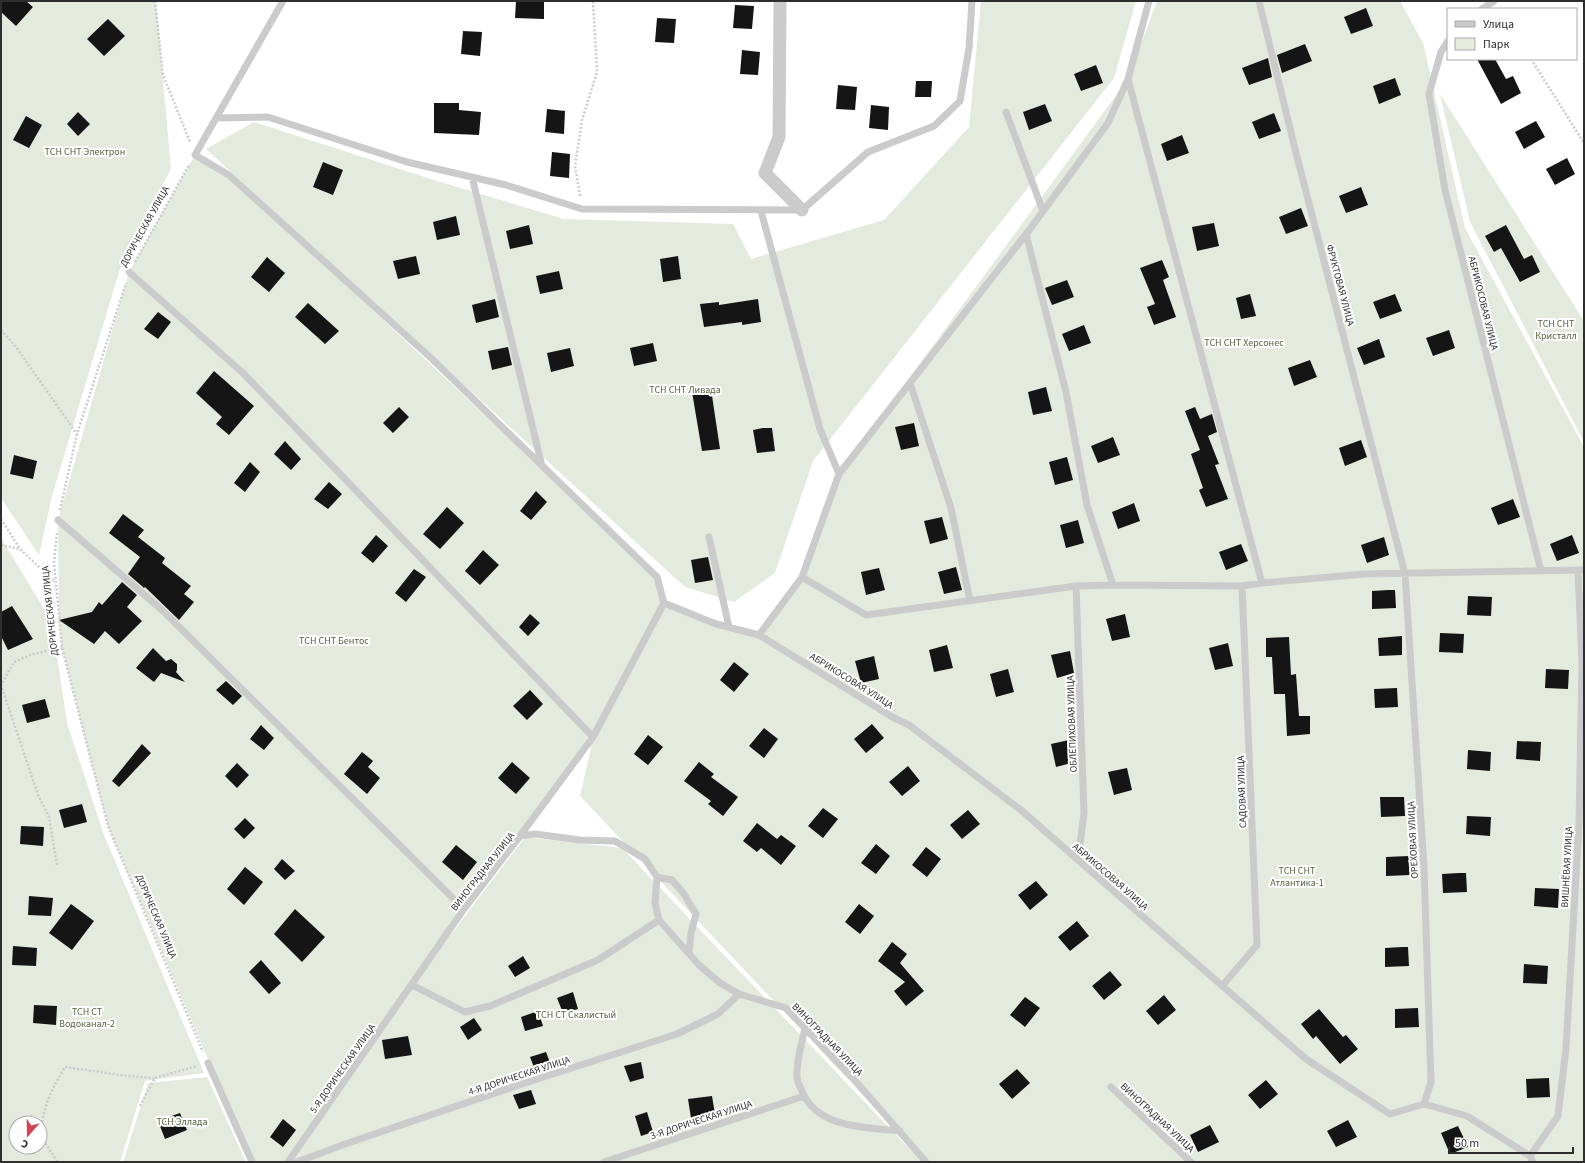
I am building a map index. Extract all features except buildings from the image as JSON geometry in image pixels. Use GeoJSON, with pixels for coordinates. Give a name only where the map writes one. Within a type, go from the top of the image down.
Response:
{"type":"FeatureCollection","features":[{"type":"Feature","properties":{"kind":"street"},"geometry":{"type":"LineString","coordinates":[[780,1],[779,136],[765,173],[802,210]]}},
{"type":"Feature","properties":{"kind":"lane"},"geometry":{"type":"LineString","coordinates":[[282,1],[195,155],[229,175],[431,358],[657,577],[664,603],[593,738],[520,836]]}},
{"type":"Feature","properties":{"kind":"lane"},"geometry":{"type":"LineString","coordinates":[[216,118],[268,117],[407,162],[506,185],[582,209],[802,210],[868,152],[934,126],[960,101],[969,48],[972,1]]}},
{"type":"Feature","properties":{"kind":"lane"},"geometry":{"type":"LineString","coordinates":[[759,634],[802,577],[838,474],[1026,234],[1108,123],[1128,79],[1149,1]]}},
{"type":"Feature","properties":{"kind":"lane","name":"ФРУКТОВАЯ УЛИЦА"},"geometry":{"type":"LineString","coordinates":[[1259,1],[1296,153],[1405,574]]}},
{"type":"Feature","properties":{"kind":"lane"},"geometry":{"type":"LineString","coordinates":[[1484,8],[1494,1]]}},
{"type":"Feature","properties":{"kind":"lane","name":"АБРИКОСОВАЯ УЛИЦА"},"geometry":{"type":"LineString","coordinates":[[1447,43],[1441,52],[1429,94],[1445,190],[1541,571]]}},
{"type":"Feature","properties":{"kind":"lane"},"geometry":{"type":"LineString","coordinates":[[1128,79],[1262,583]]}},
{"type":"Feature","properties":{"kind":"lane"},"geometry":{"type":"LineString","coordinates":[[1006,112],[1043,211]]}},
{"type":"Feature","properties":{"kind":"lane"},"geometry":{"type":"LineString","coordinates":[[472,177],[542,466]]}},
{"type":"Feature","properties":{"kind":"lane"},"geometry":{"type":"LineString","coordinates":[[762,210],[820,429],[838,474]]}},
{"type":"Feature","properties":{"kind":"lane"},"geometry":{"type":"LineString","coordinates":[[1026,234],[1066,392],[1087,505],[1112,585]]}},
{"type":"Feature","properties":{"kind":"lane"},"geometry":{"type":"LineString","coordinates":[[129,272],[243,373],[593,738]]}},
{"type":"Feature","properties":{"kind":"lane"},"geometry":{"type":"LineString","coordinates":[[910,383],[950,508],[970,601]]}},
{"type":"Feature","properties":{"kind":"lane"},"geometry":{"type":"LineString","coordinates":[[58,520],[162,610],[464,909]]}},
{"type":"Feature","properties":{"kind":"lane"},"geometry":{"type":"LineString","coordinates":[[709,537],[728,627]]}},
{"type":"Feature","properties":{"kind":"lane"},"geometry":{"type":"LineString","coordinates":[[802,577],[866,615],[1076,586],[1242,586],[1364,574],[1581,570]]}},
{"type":"Feature","properties":{"kind":"lane","name":"ВИШНЁВАЯ УЛИЦА"},"geometry":{"type":"LineString","coordinates":[[1531,1159],[1558,1116],[1566,1048],[1579,824],[1582,663],[1581,570]]}},
{"type":"Feature","properties":{"kind":"lane","name":"ОРЕХОВАЯ УЛИЦА"},"geometry":{"type":"LineString","coordinates":[[1405,574],[1425,875],[1431,1082],[1424,1104]]}},
{"type":"Feature","properties":{"kind":"lane","name":"ОБЛЕПИХОВАЯ УЛИЦА"},"geometry":{"type":"LineString","coordinates":[[1076,586],[1084,813],[1078,860]]}},
{"type":"Feature","properties":{"kind":"lane","name":"САДОВАЯ УЛИЦА"},"geometry":{"type":"LineString","coordinates":[[1222,986],[1257,945],[1242,586]]}},
{"type":"Feature","properties":{"kind":"lane","name":"АБРИКОСОВАЯ УЛИЦА"},"geometry":{"type":"LineString","coordinates":[[664,603],[716,624],[759,634],[894,718],[909,725],[1022,812],[1306,1059],[1390,1114],[1424,1104]]}},
{"type":"Feature","properties":{"kind":"lane","name":"ВИНОГРАДНАЯ УЛИЦА"},"geometry":{"type":"LineString","coordinates":[[412,985],[464,909],[520,836],[535,834],[580,840],[615,841],[645,859],[657,877]]}},
{"type":"Feature","properties":{"kind":"lane"},"geometry":{"type":"LineString","coordinates":[[412,985],[465,1012],[490,1006],[598,960],[659,920],[655,903],[657,877],[672,880],[684,894],[696,914],[691,933],[689,953]]}},
{"type":"Feature","properties":{"kind":"lane","name":"ВИНОГРАДНАЯ УЛИЦА"},"geometry":{"type":"LineString","coordinates":[[659,920],[698,965],[720,983],[739,994],[786,1008],[852,1078],[926,1162]]}},
{"type":"Feature","properties":{"kind":"lane","name":"5-Я ДОРИЧЕСКАЯ УЛИЦА"},"geometry":{"type":"LineString","coordinates":[[288,1162],[412,985]]}},
{"type":"Feature","properties":{"kind":"lane","name":"4-Я ДОРИЧЕСКАЯ УЛИЦА"},"geometry":{"type":"LineString","coordinates":[[297,1162],[348,1143],[522,1084],[677,1034],[718,1014],[739,994]]}},
{"type":"Feature","properties":{"kind":"lane"},"geometry":{"type":"LineString","coordinates":[[805,1028],[797,1078],[804,1096],[815,1109],[830,1120],[852,1125],[900,1132]]}},
{"type":"Feature","properties":{"kind":"lane"},"geometry":{"type":"LineString","coordinates":[[208,1063],[252,1162]]}},
{"type":"Feature","properties":{"kind":"lane","name":"ВИНОГРАДНАЯ УЛИЦА"},"geometry":{"type":"LineString","coordinates":[[1110,1087],[1191,1162]]}},
{"type":"Feature","properties":{"kind":"lane","name":"3-Я ДОРИЧЕСКАЯ УЛИЦА"},"geometry":{"type":"LineString","coordinates":[[604,1162],[804,1096]]}},
{"type":"Feature","properties":{"kind":"lane"},"geometry":{"type":"LineString","coordinates":[[1424,1104],[1467,1116],[1531,1159]]}},
{"type":"Feature","properties":{"kind":"path"},"geometry":{"type":"LineString","coordinates":[[155,1],[162,75],[195,155]]}},
{"type":"Feature","properties":{"kind":"path"},"geometry":{"type":"LineString","coordinates":[[582,209],[575,166],[582,120],[597,72],[593,1]]}},
{"type":"Feature","properties":{"kind":"path"},"geometry":{"type":"LineString","coordinates":[[1532,60],[1584,143]]}},
{"type":"Feature","properties":{"kind":"path","name":"ДОРИЧЕСКАЯ УЛИЦА"},"geometry":{"type":"LineString","coordinates":[[195,155],[129,272],[77,434],[58,520],[54,562],[62,648],[108,826],[208,1063]]}},
{"type":"Feature","properties":{"kind":"path"},"geometry":{"type":"LineString","coordinates":[[1,330],[16,347],[77,434]]}},
{"type":"Feature","properties":{"kind":"path"},"geometry":{"type":"LineString","coordinates":[[1,519],[20,550],[55,582]]}},
{"type":"Feature","properties":{"kind":"path"},"geometry":{"type":"LineString","coordinates":[[1,545],[20,550]]}},
{"type":"Feature","properties":{"kind":"path"},"geometry":{"type":"LineString","coordinates":[[57,865],[49,817],[38,795],[1,685],[14,662],[33,654],[62,648]]}},
{"type":"Feature","properties":{"kind":"path"},"geometry":{"type":"LineString","coordinates":[[57,1162],[48,1150],[43,1137],[42,1121],[54,1084],[65,1067],[128,1076],[155,1078],[208,1063]]}},
{"type":"Feature","properties":{"kind":"path"},"geometry":{"type":"LineString","coordinates":[[140,1106],[155,1078]]}},
{"type":"Feature","properties":{"kind":"green space","name":"ТСН СНТ Электрон"},"geometry":{"type":"Polygon","coordinates":[[[1,1],[156,1],[171,169],[122,262],[52,496],[39,555],[1,498],[1,1]]]}},
{"type":"Feature","properties":{"kind":"green space","name":"ТСН СНТ Ливада"},"geometry":{"type":"Polygon","coordinates":[[[981,1],[1136,1],[1114,78],[813,461],[775,573],[734,602],[685,587],[206,149],[254,122],[434,180],[564,219],[733,224],[751,259],[884,220],[969,127],[981,1]]]}},
{"type":"Feature","properties":{"kind":"green space"},"geometry":{"type":"Polygon","coordinates":[[[1157,1],[1400,1],[1423,43],[1465,228],[1584,447],[1584,1162],[926,1162],[580,796],[593,739],[501,861],[320,1107],[525,837],[622,848],[922,1162],[252,1162],[108,826],[62,648],[59,620],[58,520],[129,272],[195,155],[229,175],[657,577],[664,603],[759,634],[802,577],[839,474],[1128,79],[1157,1]]]}},
{"type":"Feature","properties":{"kind":"green space","name":"ТСН СНТ Кристалл"},"geometry":{"type":"Polygon","coordinates":[[[1440,94],[1584,321],[1584,442],[1470,222],[1440,94]]]}},
{"type":"Feature","properties":{"kind":"green space","name":"ТСН СТ Водоканал-2"},"geometry":{"type":"Polygon","coordinates":[[[1,538],[52,622],[67,723],[104,835],[204,1073],[145,1081],[120,1162],[1,1162],[1,538]]]}},
{"type":"Feature","properties":{"kind":"green space","name":"ТСН Эллада"},"geometry":{"type":"Polygon","coordinates":[[[207,1077],[246,1162],[123,1162],[148,1083],[207,1077]]]}},
{"type":"Feature","properties":{"kind":"park label","name":"ТСН СНТ Херсонес"},"geometry":{"type":"Point","coordinates":[1244,342]}},
{"type":"Feature","properties":{"kind":"park label","name":"ТСН СНТ Бентос"},"geometry":{"type":"Point","coordinates":[334,640]}},
{"type":"Feature","properties":{"kind":"park label","name":"ТСН СНТ Атлантика-1"},"geometry":{"type":"Point","coordinates":[1297,876]}},
{"type":"Feature","properties":{"kind":"park label","name":"ТСН СТ Скалистый"},"geometry":{"type":"Point","coordinates":[576,1014]}}]}
